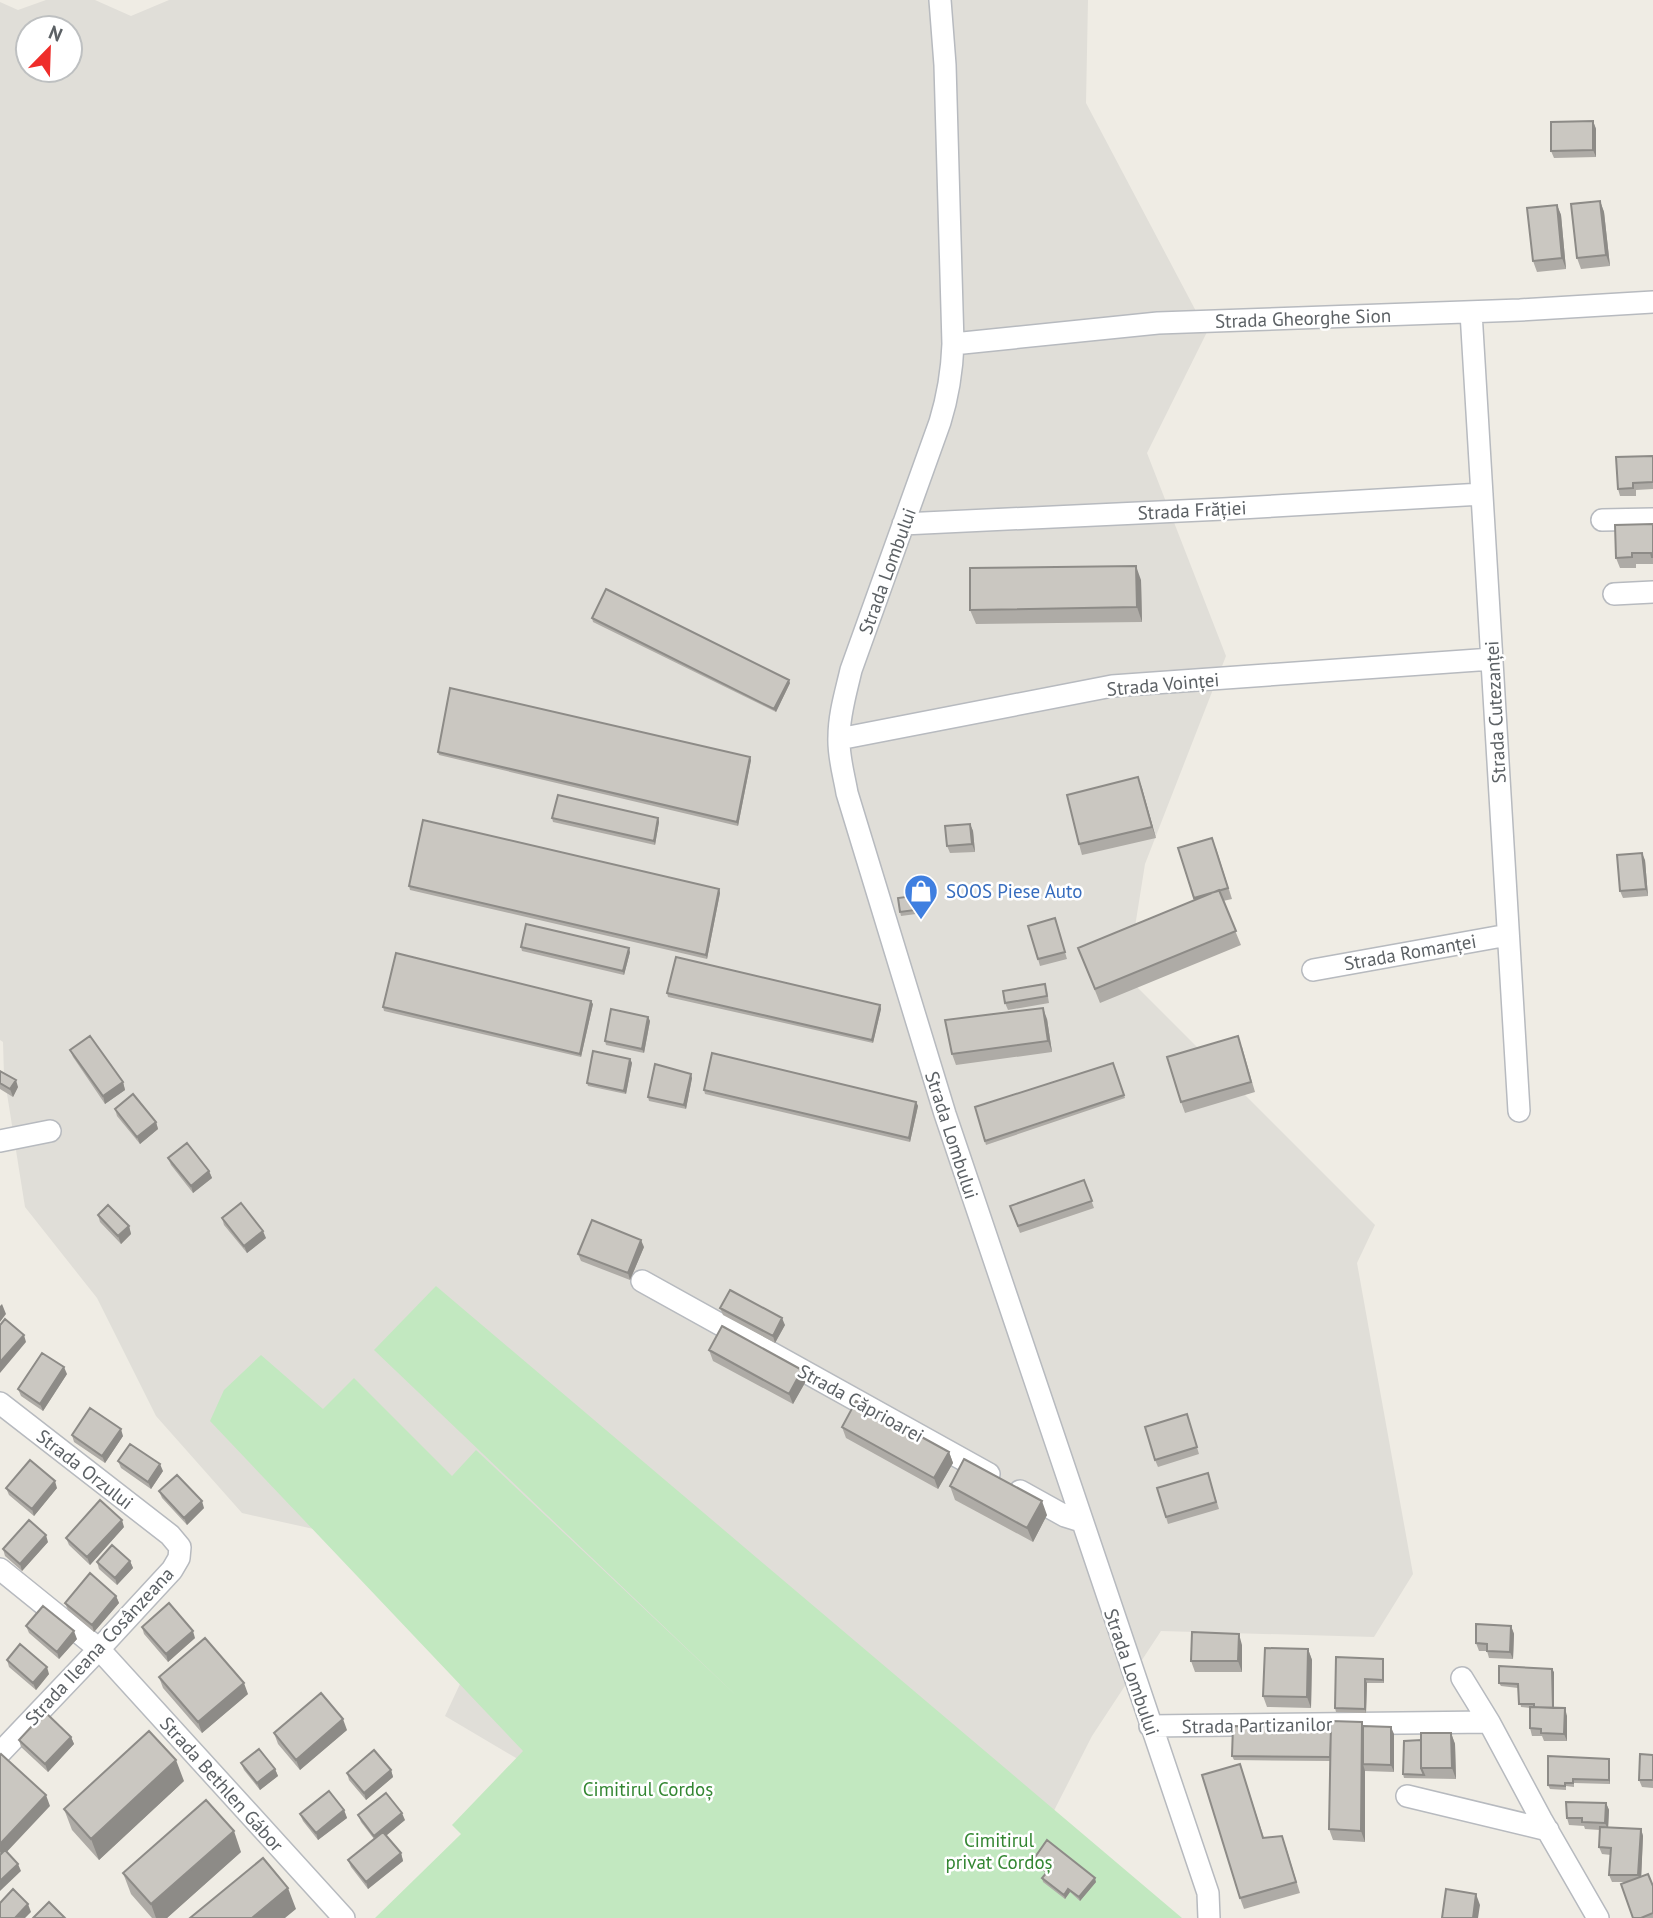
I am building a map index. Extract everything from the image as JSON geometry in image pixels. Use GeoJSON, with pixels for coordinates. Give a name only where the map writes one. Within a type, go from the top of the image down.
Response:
{"type":"FeatureCollection","features":[{"type":"Feature","properties":{"kind":"street","name":"Strada Lombului"},"geometry":{"type":"LineString","coordinates":[[940,0],[945,65],[953,344],[949,393],[851,670],[841,712],[841,762],[945,1114],[1208,1893],[1209,1918]]}},
{"type":"Feature","properties":{"kind":"street","name":"Strada Gheorghe Sion"},"geometry":{"type":"LineString","coordinates":[[953,344],[1158,323],[1471,312],[1653,302]]}},
{"type":"Feature","properties":{"kind":"street","name":"Strada Cutezanței"},"geometry":{"type":"LineString","coordinates":[[1471,312],[1519,1111]]}},
{"type":"Feature","properties":{"kind":"street","name":"Strada Frăției"},"geometry":{"type":"LineString","coordinates":[[903,524],[1482,494]]}},
{"type":"Feature","properties":{"kind":"street"},"geometry":{"type":"LineString","coordinates":[[1602,520],[1653,519]]}},
{"type":"Feature","properties":{"kind":"street"},"geometry":{"type":"LineString","coordinates":[[1614,594],[1653,592]]}},
{"type":"Feature","properties":{"kind":"street","name":"Strada Voinței"},"geometry":{"type":"LineString","coordinates":[[839,739],[1112,686],[1492,659]]}},
{"type":"Feature","properties":{"kind":"street","name":"Strada Romanței"},"geometry":{"type":"LineString","coordinates":[[1313,970],[1508,935]]}},
{"type":"Feature","properties":{"kind":"street"},"geometry":{"type":"LineString","coordinates":[[0,1141],[50,1131]]}},
{"type":"Feature","properties":{"kind":"street","name":"Strada Căprioarei"},"geometry":{"type":"LineString","coordinates":[[642,1281],[1065,1516],[1081,1521]]}},
{"type":"Feature","properties":{"kind":"street","name":"Strada Orzului"},"geometry":{"type":"LineString","coordinates":[[0,1403],[170,1535]]}},
{"type":"Feature","properties":{"kind":"street","name":"Strada Ileana Cosânzeana"},"geometry":{"type":"LineString","coordinates":[[0,1753],[172,1570],[179,1558],[180,1547],[170,1535]]}},
{"type":"Feature","properties":{"kind":"street","name":"Strada Bethlen Gábor"},"geometry":{"type":"LineString","coordinates":[[0,1569],[99,1649],[344,1918]]}},
{"type":"Feature","properties":{"kind":"street"},"geometry":{"type":"LineString","coordinates":[[1462,1678],[1598,1918]]}},
{"type":"Feature","properties":{"kind":"street","name":"Strada Partizanilor"},"geometry":{"type":"LineString","coordinates":[[1150,1726],[1489,1722]]}},
{"type":"Feature","properties":{"kind":"street"},"geometry":{"type":"LineString","coordinates":[[1408,1796],[1548,1830]]}},
{"type":"Feature","properties":{"kind":"shaded area"},"geometry":{"type":"Polygon","coordinates":[[[46,0],[95,0],[131,16],[169,0],[1088,0],[1086,103],[1207,332],[1147,453],[1226,656],[1145,864],[1127,977],[1375,1225],[1357,1263],[1413,1574],[1374,1637],[1161,1631],[1092,1736],[1008,1901],[609,1813],[445,1716],[504,1590],[345,1536],[242,1513],[156,1416],[97,1298],[25,1207],[4,1075],[3,1042],[0,1040],[0,2],[18,10],[46,0]]]}},
{"type":"Feature","properties":{"kind":"green space","name":"Cimitirul Cordoș"},"geometry":{"type":"Polygon","coordinates":[[[436,1286],[1182,1918],[375,1918],[461,1834],[452,1825],[523,1751],[210,1421],[224,1390],[261,1355],[323,1409],[354,1378],[452,1476],[476,1450],[742,1701],[374,1350],[436,1286]]]}},
{"type":"Feature","properties":{"kind":"building"},"geometry":{"type":"Polygon","coordinates":[[[1593,121],[1593,150],[1551,151],[1551,122],[1593,121]]]}},
{"type":"Feature","properties":{"kind":"building"},"geometry":{"type":"Polygon","coordinates":[[[1600,201],[1606,255],[1577,258],[1571,204],[1600,201]]]}},
{"type":"Feature","properties":{"kind":"building"},"geometry":{"type":"Polygon","coordinates":[[[1557,205],[1562,258],[1533,261],[1527,208],[1557,205]]]}},
{"type":"Feature","properties":{"kind":"building"},"geometry":{"type":"Polygon","coordinates":[[[1653,456],[1653,482],[1633,483],[1633,488],[1618,489],[1616,457],[1653,456]]]}},
{"type":"Feature","properties":{"kind":"building"},"geometry":{"type":"Polygon","coordinates":[[[1653,524],[1653,557],[1651,553],[1632,553],[1632,557],[1616,558],[1615,525],[1653,524]]]}},
{"type":"Feature","properties":{"kind":"building"},"geometry":{"type":"Polygon","coordinates":[[[1136,566],[1137,607],[970,610],[970,568],[1136,566]]]}},
{"type":"Feature","properties":{"kind":"building"},"geometry":{"type":"Polygon","coordinates":[[[606,589],[789,680],[774,709],[592,618],[606,589]]]}},
{"type":"Feature","properties":{"kind":"building"},"geometry":{"type":"Polygon","coordinates":[[[450,688],[750,757],[737,822],[438,752],[450,688]]]}},
{"type":"Feature","properties":{"kind":"building"},"geometry":{"type":"Polygon","coordinates":[[[1138,777],[1152,827],[1079,844],[1067,795],[1138,777]]]}},
{"type":"Feature","properties":{"kind":"building"},"geometry":{"type":"Polygon","coordinates":[[[558,795],[658,818],[654,841],[552,818],[558,795]]]}},
{"type":"Feature","properties":{"kind":"building"},"geometry":{"type":"Polygon","coordinates":[[[423,820],[719,889],[706,955],[409,886],[423,820]]]}},
{"type":"Feature","properties":{"kind":"building"},"geometry":{"type":"Polygon","coordinates":[[[970,824],[972,844],[947,846],[945,826],[970,824]]]}},
{"type":"Feature","properties":{"kind":"building"},"geometry":{"type":"Polygon","coordinates":[[[1212,838],[1228,888],[1194,898],[1178,848],[1212,838]]]}},
{"type":"Feature","properties":{"kind":"building"},"geometry":{"type":"Polygon","coordinates":[[[1642,853],[1646,889],[1620,891],[1617,855],[1642,853]]]}},
{"type":"Feature","properties":{"kind":"building"},"geometry":{"type":"Polygon","coordinates":[[[1219,890],[1236,931],[1095,989],[1078,948],[1219,890]]]}},
{"type":"Feature","properties":{"kind":"building"},"geometry":{"type":"Polygon","coordinates":[[[913,896],[915,910],[900,912],[898,898],[913,896]]]}},
{"type":"Feature","properties":{"kind":"building"},"geometry":{"type":"Polygon","coordinates":[[[1055,918],[1065,952],[1038,959],[1028,926],[1055,918]]]}},
{"type":"Feature","properties":{"kind":"building"},"geometry":{"type":"Polygon","coordinates":[[[526,924],[629,948],[623,971],[521,947],[526,924]]]}},
{"type":"Feature","properties":{"kind":"building"},"geometry":{"type":"Polygon","coordinates":[[[396,953],[591,1001],[580,1054],[383,1007],[396,953]]]}},
{"type":"Feature","properties":{"kind":"building"},"geometry":{"type":"Polygon","coordinates":[[[676,957],[880,1005],[872,1040],[667,993],[676,957]]]}},
{"type":"Feature","properties":{"kind":"building"},"geometry":{"type":"Polygon","coordinates":[[[1045,984],[1047,996],[1005,1003],[1003,991],[1045,984]]]}},
{"type":"Feature","properties":{"kind":"building"},"geometry":{"type":"Polygon","coordinates":[[[1043,1008],[1048,1041],[952,1054],[945,1020],[1043,1008]]]}},
{"type":"Feature","properties":{"kind":"building"},"geometry":{"type":"Polygon","coordinates":[[[611,1009],[648,1017],[642,1049],[605,1041],[611,1009]]]}},
{"type":"Feature","properties":{"kind":"building"},"geometry":{"type":"Polygon","coordinates":[[[90,1036],[123,1082],[103,1096],[70,1050],[90,1036]]]}},
{"type":"Feature","properties":{"kind":"building"},"geometry":{"type":"Polygon","coordinates":[[[1238,1036],[1251,1082],[1181,1102],[1167,1057],[1238,1036]]]}},
{"type":"Feature","properties":{"kind":"building"},"geometry":{"type":"Polygon","coordinates":[[[593,1051],[630,1059],[624,1091],[587,1083],[593,1051]]]}},
{"type":"Feature","properties":{"kind":"building"},"geometry":{"type":"Polygon","coordinates":[[[712,1053],[916,1102],[909,1138],[704,1090],[712,1053]]]}},
{"type":"Feature","properties":{"kind":"building"},"geometry":{"type":"Polygon","coordinates":[[[1113,1063],[1124,1095],[985,1141],[975,1107],[1113,1063]]]}},
{"type":"Feature","properties":{"kind":"building"},"geometry":{"type":"Polygon","coordinates":[[[655,1064],[691,1074],[684,1105],[648,1097],[655,1064]]]}},
{"type":"Feature","properties":{"kind":"building"},"geometry":{"type":"Polygon","coordinates":[[[0,1071],[16,1080],[10,1089],[0,1083],[0,1071]]]}},
{"type":"Feature","properties":{"kind":"building"},"geometry":{"type":"Polygon","coordinates":[[[133,1094],[156,1122],[137,1137],[115,1109],[133,1094]]]}},
{"type":"Feature","properties":{"kind":"building"},"geometry":{"type":"Polygon","coordinates":[[[187,1143],[209,1171],[191,1186],[168,1158],[187,1143]]]}},
{"type":"Feature","properties":{"kind":"building"},"geometry":{"type":"Polygon","coordinates":[[[1084,1180],[1092,1201],[1018,1226],[1010,1206],[1084,1180]]]}},
{"type":"Feature","properties":{"kind":"building"},"geometry":{"type":"Polygon","coordinates":[[[241,1203],[263,1231],[244,1246],[222,1218],[241,1203]]]}},
{"type":"Feature","properties":{"kind":"building"},"geometry":{"type":"Polygon","coordinates":[[[108,1205],[129,1226],[118,1236],[98,1215],[108,1205]]]}},
{"type":"Feature","properties":{"kind":"building"},"geometry":{"type":"Polygon","coordinates":[[[592,1220],[641,1240],[628,1273],[578,1254],[592,1220]]]}},
{"type":"Feature","properties":{"kind":"building"},"geometry":{"type":"Polygon","coordinates":[[[730,1290],[782,1318],[773,1336],[720,1308],[730,1290]]]}},
{"type":"Feature","properties":{"kind":"building"},"geometry":{"type":"Polygon","coordinates":[[[5,1319],[24,1335],[0,1362],[0,1325],[5,1319]]]}},
{"type":"Feature","properties":{"kind":"building"},"geometry":{"type":"Polygon","coordinates":[[[722,1326],[802,1370],[789,1394],[709,1350],[722,1326]]]}},
{"type":"Feature","properties":{"kind":"building"},"geometry":{"type":"Polygon","coordinates":[[[42,1353],[64,1367],[40,1404],[18,1389],[42,1353]]]}},
{"type":"Feature","properties":{"kind":"building"},"geometry":{"type":"Polygon","coordinates":[[[856,1401],[949,1452],[934,1478],[842,1427],[856,1401]]]}},
{"type":"Feature","properties":{"kind":"building"},"geometry":{"type":"Polygon","coordinates":[[[90,1408],[121,1429],[102,1456],[72,1435],[90,1408]]]}},
{"type":"Feature","properties":{"kind":"building"},"geometry":{"type":"Polygon","coordinates":[[[1187,1414],[1197,1447],[1155,1460],[1145,1427],[1187,1414]]]}},
{"type":"Feature","properties":{"kind":"building"},"geometry":{"type":"Polygon","coordinates":[[[130,1444],[160,1464],[148,1482],[118,1461],[130,1444]]]}},
{"type":"Feature","properties":{"kind":"building"},"geometry":{"type":"Polygon","coordinates":[[[964,1459],[1042,1501],[1027,1528],[950,1486],[964,1459]]]}},
{"type":"Feature","properties":{"kind":"building"},"geometry":{"type":"Polygon","coordinates":[[[30,1460],[55,1481],[32,1509],[6,1488],[30,1460]]]}},
{"type":"Feature","properties":{"kind":"building"},"geometry":{"type":"Polygon","coordinates":[[[1208,1473],[1216,1502],[1166,1517],[1157,1488],[1208,1473]]]}},
{"type":"Feature","properties":{"kind":"building"},"geometry":{"type":"Polygon","coordinates":[[[177,1475],[202,1501],[184,1518],[159,1491],[177,1475]]]}},
{"type":"Feature","properties":{"kind":"building"},"geometry":{"type":"Polygon","coordinates":[[[100,1500],[122,1520],[87,1557],[66,1538],[100,1500]]]}},
{"type":"Feature","properties":{"kind":"building"},"geometry":{"type":"Polygon","coordinates":[[[29,1520],[46,1535],[20,1564],[3,1549],[29,1520]]]}},
{"type":"Feature","properties":{"kind":"building"},"geometry":{"type":"Polygon","coordinates":[[[112,1545],[130,1561],[115,1578],[97,1562],[112,1545]]]}},
{"type":"Feature","properties":{"kind":"building"},"geometry":{"type":"Polygon","coordinates":[[[90,1573],[116,1596],[92,1625],[65,1603],[90,1573]]]}},
{"type":"Feature","properties":{"kind":"building"},"geometry":{"type":"Polygon","coordinates":[[[169,1603],[193,1631],[166,1654],[142,1627],[169,1603]]]}},
{"type":"Feature","properties":{"kind":"building"},"geometry":{"type":"Polygon","coordinates":[[[43,1606],[74,1631],[57,1652],[26,1626],[43,1606]]]}},
{"type":"Feature","properties":{"kind":"building"},"geometry":{"type":"Polygon","coordinates":[[[1476,1624],[1511,1626],[1510,1652],[1487,1651],[1487,1644],[1476,1643],[1476,1624]]]}},
{"type":"Feature","properties":{"kind":"building"},"geometry":{"type":"Polygon","coordinates":[[[1192,1632],[1239,1634],[1238,1661],[1191,1661],[1192,1632]]]}},
{"type":"Feature","properties":{"kind":"building"},"geometry":{"type":"Polygon","coordinates":[[[205,1638],[244,1683],[198,1722],[159,1677],[205,1638]]]}},
{"type":"Feature","properties":{"kind":"building"},"geometry":{"type":"Polygon","coordinates":[[[20,1644],[47,1667],[33,1683],[7,1660],[20,1644]]]}},
{"type":"Feature","properties":{"kind":"building"},"geometry":{"type":"Polygon","coordinates":[[[1265,1648],[1308,1649],[1307,1697],[1263,1696],[1265,1648]]]}},
{"type":"Feature","properties":{"kind":"building"},"geometry":{"type":"Polygon","coordinates":[[[1336,1657],[1383,1659],[1383,1680],[1365,1679],[1365,1709],[1335,1708],[1336,1657]]]}},
{"type":"Feature","properties":{"kind":"building"},"geometry":{"type":"Polygon","coordinates":[[[1499,1666],[1552,1669],[1553,1708],[1519,1704],[1518,1684],[1499,1683],[1499,1666]]]}},
{"type":"Feature","properties":{"kind":"building"},"geometry":{"type":"Polygon","coordinates":[[[321,1693],[343,1719],[296,1760],[274,1733],[321,1693]]]}},
{"type":"Feature","properties":{"kind":"building"},"geometry":{"type":"Polygon","coordinates":[[[1530,1707],[1565,1708],[1564,1734],[1541,1733],[1541,1729],[1530,1728],[1530,1707]]]}},
{"type":"Feature","properties":{"kind":"building"},"geometry":{"type":"Polygon","coordinates":[[[45,1712],[71,1737],[45,1764],[19,1740],[45,1712]]]}},
{"type":"Feature","properties":{"kind":"building"},"geometry":{"type":"Polygon","coordinates":[[[1331,1721],[1362,1722],[1361,1831],[1329,1829],[1331,1721]]]}},
{"type":"Feature","properties":{"kind":"building"},"geometry":{"type":"Polygon","coordinates":[[[1233,1726],[1331,1728],[1330,1757],[1232,1756],[1233,1726]]]}},
{"type":"Feature","properties":{"kind":"building"},"geometry":{"type":"Polygon","coordinates":[[[1363,1726],[1391,1727],[1391,1765],[1363,1764],[1363,1726]]]}},
{"type":"Feature","properties":{"kind":"building"},"geometry":{"type":"Polygon","coordinates":[[[149,1731],[176,1760],[91,1839],[64,1809],[149,1731]]]}},
{"type":"Feature","properties":{"kind":"building"},"geometry":{"type":"Polygon","coordinates":[[[1421,1733],[1451,1733],[1452,1768],[1421,1768],[1421,1733]]]}},
{"type":"Feature","properties":{"kind":"building"},"geometry":{"type":"Polygon","coordinates":[[[1421,1740],[1421,1768],[1424,1775],[1403,1774],[1404,1741],[1421,1740]]]}},
{"type":"Feature","properties":{"kind":"building"},"geometry":{"type":"Polygon","coordinates":[[[259,1749],[275,1769],[257,1783],[241,1763],[259,1749]]]}},
{"type":"Feature","properties":{"kind":"building"},"geometry":{"type":"Polygon","coordinates":[[[374,1750],[391,1770],[364,1793],[347,1773],[374,1750]]]}},
{"type":"Feature","properties":{"kind":"building"},"geometry":{"type":"Polygon","coordinates":[[[1640,1754],[1653,1755],[1653,1780],[1639,1780],[1640,1754]]]}},
{"type":"Feature","properties":{"kind":"building"},"geometry":{"type":"Polygon","coordinates":[[[0,1755],[46,1795],[0,1844],[0,1755]]]}},
{"type":"Feature","properties":{"kind":"building"},"geometry":{"type":"Polygon","coordinates":[[[1548,1756],[1609,1759],[1609,1780],[1573,1779],[1573,1783],[1565,1783],[1565,1786],[1548,1785],[1548,1756]]]}},
{"type":"Feature","properties":{"kind":"building"},"geometry":{"type":"Polygon","coordinates":[[[1240,1764],[1263,1838],[1282,1836],[1296,1882],[1240,1898],[1202,1775],[1240,1764]]]}},
{"type":"Feature","properties":{"kind":"building"},"geometry":{"type":"Polygon","coordinates":[[[329,1791],[344,1810],[316,1833],[300,1814],[329,1791]]]}},
{"type":"Feature","properties":{"kind":"building"},"geometry":{"type":"Polygon","coordinates":[[[386,1793],[402,1813],[374,1836],[358,1815],[386,1793]]]}},
{"type":"Feature","properties":{"kind":"building"},"geometry":{"type":"Polygon","coordinates":[[[206,1800],[234,1831],[151,1904],[123,1873],[206,1800]]]}},
{"type":"Feature","properties":{"kind":"building"},"geometry":{"type":"Polygon","coordinates":[[[1566,1802],[1606,1803],[1605,1823],[1567,1818],[1566,1802]]]}},
{"type":"Feature","properties":{"kind":"building"},"geometry":{"type":"Polygon","coordinates":[[[1600,1827],[1641,1829],[1638,1875],[1609,1875],[1611,1848],[1599,1847],[1600,1827]]]}},
{"type":"Feature","properties":{"kind":"building"},"geometry":{"type":"Polygon","coordinates":[[[383,1832],[401,1853],[366,1882],[348,1860],[383,1832]]]}},
{"type":"Feature","properties":{"kind":"building"},"geometry":{"type":"Polygon","coordinates":[[[1047,1840],[1095,1878],[1079,1897],[1068,1889],[1064,1895],[1042,1878],[1048,1871],[1033,1860],[1047,1840]]]}},
{"type":"Feature","properties":{"kind":"building"},"geometry":{"type":"Polygon","coordinates":[[[5,1850],[18,1864],[0,1881],[0,1855],[5,1850]]]}},
{"type":"Feature","properties":{"kind":"building"},"geometry":{"type":"Polygon","coordinates":[[[263,1858],[288,1888],[252,1918],[190,1918],[263,1858]]]}},
{"type":"Feature","properties":{"kind":"building"},"geometry":{"type":"Polygon","coordinates":[[[1648,1874],[1653,1886],[1653,1913],[1633,1918],[1621,1884],[1648,1874]]]}},
{"type":"Feature","properties":{"kind":"building"},"geometry":{"type":"Polygon","coordinates":[[[13,1889],[28,1904],[15,1918],[0,1918],[0,1903],[13,1889]]]}},
{"type":"Feature","properties":{"kind":"building"},"geometry":{"type":"Polygon","coordinates":[[[1446,1889],[1476,1894],[1473,1918],[1442,1918],[1446,1889]]]}},
{"type":"Feature","properties":{"kind":"building"},"geometry":{"type":"Polygon","coordinates":[[[49,1902],[65,1918],[33,1918],[49,1902]]]}},
{"type":"Feature","properties":{"kind":"place","name":"SOOS Piese Auto"},"geometry":{"type":"Point","coordinates":[921,921]}},
{"type":"Feature","properties":{"kind":"park label","name":"Cimitirul privat Cordoș"},"geometry":{"type":"Point","coordinates":[999,1851]}}]}
